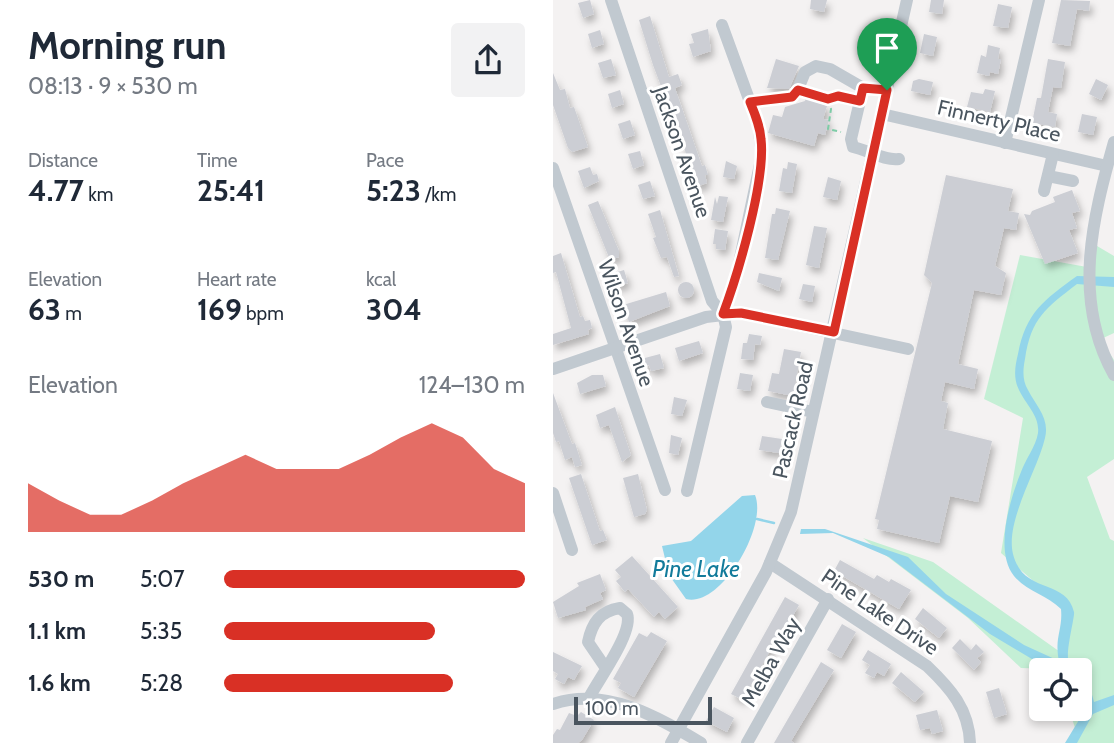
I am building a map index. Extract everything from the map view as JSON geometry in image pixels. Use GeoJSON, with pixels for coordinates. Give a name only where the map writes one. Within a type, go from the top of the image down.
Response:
{"type":"FeatureCollection","features":[{"type":"Feature","properties":{"kind":"street","name":"Jackson Avenue"},"geometry":{"type":"LineString","coordinates":[[611,0],[712,301],[723,314]]}},
{"type":"Feature","properties":{"kind":"street","name":"Pascack Road"},"geometry":{"type":"LineString","coordinates":[[671,743],[771,563],[797,492],[907,0]]}},
{"type":"Feature","properties":{"kind":"street"},"geometry":{"type":"LineString","coordinates":[[1005,143],[1039,0]]}},
{"type":"Feature","properties":{"kind":"street"},"geometry":{"type":"LineString","coordinates":[[687,491],[726,327],[723,314],[735,282],[760,172],[761,139],[722,25]]}},
{"type":"Feature","properties":{"kind":"street"},"geometry":{"type":"LineString","coordinates":[[750,102],[792,97],[805,72],[817,66],[830,69],[862,95]]}},
{"type":"Feature","properties":{"kind":"street"},"geometry":{"type":"LineString","coordinates":[[862,95],[887,90]]}},
{"type":"Feature","properties":{"kind":"street"},"geometry":{"type":"LineString","coordinates":[[862,95],[852,135],[853,147],[890,160],[899,159]]}},
{"type":"Feature","properties":{"kind":"street","name":"Finnerty Place"},"geometry":{"type":"LineString","coordinates":[[882,114],[1107,166]]}},
{"type":"Feature","properties":{"kind":"street"},"geometry":{"type":"LineString","coordinates":[[1114,142],[1087,273],[1089,308],[1102,351],[1114,375]]}},
{"type":"Feature","properties":{"kind":"street"},"geometry":{"type":"LineString","coordinates":[[1044,191],[1053,153]]}},
{"type":"Feature","properties":{"kind":"street","name":"Wilson Avenue"},"geometry":{"type":"LineString","coordinates":[[553,168],[665,490]]}},
{"type":"Feature","properties":{"kind":"street"},"geometry":{"type":"LineString","coordinates":[[1048,176],[1073,181]]}},
{"type":"Feature","properties":{"kind":"street"},"geometry":{"type":"LineString","coordinates":[[553,369],[723,314],[741,313],[908,348]]}},
{"type":"Feature","properties":{"kind":"street"},"geometry":{"type":"LineString","coordinates":[[767,401],[813,412]]}},
{"type":"Feature","properties":{"kind":"street"},"geometry":{"type":"LineString","coordinates":[[553,494],[572,550]]}},
{"type":"Feature","properties":{"kind":"street","name":"Pine Lake Drive"},"geometry":{"type":"LineString","coordinates":[[771,563],[914,654],[949,687],[962,707],[970,743]]}},
{"type":"Feature","properties":{"kind":"street","name":"Melba Way"},"geometry":{"type":"LineString","coordinates":[[747,743],[828,599]]}},
{"type":"Feature","properties":{"kind":"street"},"geometry":{"type":"LineString","coordinates":[[589,698],[605,667]]}},
{"type":"Feature","properties":{"kind":"street"},"geometry":{"type":"LineString","coordinates":[[553,704],[589,698],[633,708],[701,743]]}},
{"type":"Feature","properties":{"kind":"path"},"geometry":{"type":"LineString","coordinates":[[798,90],[828,99],[862,95]]}},
{"type":"Feature","properties":{"kind":"path"},"geometry":{"type":"LineString","coordinates":[[828,99],[831,109],[828,130],[852,135]]}},
{"type":"Feature","properties":{"kind":"green space"},"geometry":{"type":"Polygon","coordinates":[[[1092,243],[1114,256],[1114,333],[1101,339],[1114,360],[1114,459],[1087,477],[1110,539],[1114,541],[1114,743],[1069,743],[1075,728],[1073,721],[1092,721],[1092,658],[1029,658],[1029,668],[1021,668],[968,618],[863,538],[933,562],[1063,654],[1067,610],[1001,553],[1023,418],[984,399],[1020,255],[1087,267],[1092,243]]]}},
{"type":"Feature","properties":{"kind":"water"},"geometry":{"type":"Polygon","coordinates":[[[1077,276],[1114,277],[1114,287],[1077,284],[1049,307],[1031,333],[1023,371],[1026,386],[1044,418],[1046,431],[1018,511],[1012,541],[1013,554],[1018,567],[1026,576],[1063,594],[1069,601],[1074,615],[1068,658],[1059,658],[1057,646],[1061,609],[1014,576],[1005,553],[1006,525],[1012,496],[1038,433],[1035,416],[1017,386],[1015,368],[1021,340],[1031,317],[1055,292],[1077,276]]]}},
{"type":"Feature","properties":{"kind":"water","name":"Pine Lake"},"geometry":{"type":"Polygon","coordinates":[[[755,495],[755,526],[739,562],[713,591],[700,598],[686,599],[669,575],[662,546],[691,541],[742,496],[755,495]]]}},
{"type":"Feature","properties":{"kind":"water"},"geometry":{"type":"Polygon","coordinates":[[[801,529],[825,529],[908,557],[946,594],[1024,645],[1052,658],[1030,658],[990,634],[889,557],[833,533],[800,534],[801,529]]]}},
{"type":"Feature","properties":{"kind":"water"},"geometry":{"type":"Polygon","coordinates":[[[1092,695],[1094,702],[1114,695],[1114,705],[1093,714],[1092,695]]]}},
{"type":"Feature","properties":{"kind":"water"},"geometry":{"type":"Polygon","coordinates":[[[1078,721],[1089,721],[1077,743],[1065,743],[1078,721]]]}},
{"type":"Feature","properties":{"kind":"building"},"geometry":{"type":"Polygon","coordinates":[[[590,0],[594,14],[583,18],[578,3],[590,0]]]}},
{"type":"Feature","properties":{"kind":"building"},"geometry":{"type":"Polygon","coordinates":[[[811,0],[827,0],[824,12],[810,9],[811,0]]]}},
{"type":"Feature","properties":{"kind":"building"},"geometry":{"type":"Polygon","coordinates":[[[931,0],[944,0],[942,14],[929,12],[931,0]]]}},
{"type":"Feature","properties":{"kind":"building"},"geometry":{"type":"Polygon","coordinates":[[[1061,0],[1090,1],[1089,11],[1077,9],[1070,46],[1052,43],[1061,0]]]}},
{"type":"Feature","properties":{"kind":"building"},"geometry":{"type":"Polygon","coordinates":[[[998,4],[1012,7],[1008,28],[993,26],[998,4]]]}},
{"type":"Feature","properties":{"kind":"building"},"geometry":{"type":"Polygon","coordinates":[[[650,16],[669,77],[678,74],[682,85],[675,88],[702,166],[705,165],[708,175],[705,175],[707,183],[696,187],[670,101],[667,102],[639,20],[650,16]]]}},
{"type":"Feature","properties":{"kind":"building"},"geometry":{"type":"Polygon","coordinates":[[[708,29],[711,51],[693,57],[689,44],[694,43],[691,34],[708,29]]]}},
{"type":"Feature","properties":{"kind":"building"},"geometry":{"type":"Polygon","coordinates":[[[600,30],[604,44],[592,48],[588,34],[600,30]]]}},
{"type":"Feature","properties":{"kind":"building"},"geometry":{"type":"Polygon","coordinates":[[[924,34],[937,37],[933,56],[920,53],[924,34]]]}},
{"type":"Feature","properties":{"kind":"building"},"geometry":{"type":"Polygon","coordinates":[[[988,45],[1000,48],[998,59],[1001,59],[998,74],[990,72],[989,76],[977,73],[981,55],[986,57],[988,45]]]}},
{"type":"Feature","properties":{"kind":"building"},"geometry":{"type":"Polygon","coordinates":[[[611,59],[616,75],[603,78],[598,63],[611,59]]]}},
{"type":"Feature","properties":{"kind":"building"},"geometry":{"type":"Polygon","coordinates":[[[776,59],[799,66],[789,89],[767,88],[776,59]]]}},
{"type":"Feature","properties":{"kind":"building"},"geometry":{"type":"Polygon","coordinates":[[[1048,59],[1065,62],[1061,88],[1053,87],[1048,112],[1057,114],[1055,127],[1032,123],[1037,98],[1041,98],[1048,59]]]}},
{"type":"Feature","properties":{"kind":"building"},"geometry":{"type":"Polygon","coordinates":[[[553,73],[560,90],[565,89],[570,108],[574,107],[588,147],[572,152],[568,148],[553,105],[553,73]]]}},
{"type":"Feature","properties":{"kind":"building"},"geometry":{"type":"Polygon","coordinates":[[[919,79],[933,82],[930,95],[911,91],[913,81],[919,79]]]}},
{"type":"Feature","properties":{"kind":"building"},"geometry":{"type":"Polygon","coordinates":[[[1096,79],[1108,85],[1101,100],[1089,94],[1096,79]]]}},
{"type":"Feature","properties":{"kind":"building"},"geometry":{"type":"Polygon","coordinates":[[[985,89],[995,91],[990,112],[967,107],[971,92],[983,94],[985,89]]]}},
{"type":"Feature","properties":{"kind":"building"},"geometry":{"type":"Polygon","coordinates":[[[620,90],[624,104],[612,108],[608,94],[620,90]]]}},
{"type":"Feature","properties":{"kind":"building"},"geometry":{"type":"Polygon","coordinates":[[[807,94],[820,98],[819,103],[827,106],[823,119],[829,120],[825,135],[818,133],[814,146],[768,133],[773,115],[782,117],[785,107],[805,101],[807,94]]]}},
{"type":"Feature","properties":{"kind":"building"},"geometry":{"type":"Polygon","coordinates":[[[1082,114],[1097,117],[1093,135],[1078,132],[1082,114]]]}},
{"type":"Feature","properties":{"kind":"building"},"geometry":{"type":"Polygon","coordinates":[[[630,120],[635,135],[623,139],[618,124],[630,120]]]}},
{"type":"Feature","properties":{"kind":"building"},"geometry":{"type":"Polygon","coordinates":[[[640,151],[644,165],[633,169],[628,154],[640,151]]]}},
{"type":"Feature","properties":{"kind":"building"},"geometry":{"type":"Polygon","coordinates":[[[726,161],[737,166],[734,179],[723,177],[726,161]]]}},
{"type":"Feature","properties":{"kind":"building"},"geometry":{"type":"Polygon","coordinates":[[[788,162],[797,164],[792,193],[779,191],[783,168],[787,169],[788,162]]]}},
{"type":"Feature","properties":{"kind":"building"},"geometry":{"type":"Polygon","coordinates":[[[590,167],[593,175],[597,174],[599,181],[584,188],[578,171],[590,167]]]}},
{"type":"Feature","properties":{"kind":"building"},"geometry":{"type":"Polygon","coordinates":[[[946,175],[1013,189],[1008,211],[1019,213],[1016,230],[1004,228],[995,266],[1006,273],[1001,295],[974,290],[958,364],[978,369],[974,389],[945,382],[941,401],[948,403],[943,429],[992,441],[978,502],[950,496],[939,543],[877,529],[879,520],[875,519],[932,283],[924,275],[946,175]]]}},
{"type":"Feature","properties":{"kind":"building"},"geometry":{"type":"Polygon","coordinates":[[[828,177],[841,181],[837,200],[823,197],[828,177]]]}},
{"type":"Feature","properties":{"kind":"building"},"geometry":{"type":"Polygon","coordinates":[[[650,181],[655,196],[643,199],[638,185],[650,181]]]}},
{"type":"Feature","properties":{"kind":"building"},"geometry":{"type":"Polygon","coordinates":[[[1072,190],[1080,211],[1072,213],[1077,228],[1069,230],[1078,253],[1045,264],[1024,214],[1030,215],[1032,211],[1055,202],[1053,197],[1072,190]]]}},
{"type":"Feature","properties":{"kind":"building"},"geometry":{"type":"Polygon","coordinates":[[[719,196],[728,197],[723,222],[711,220],[715,197],[717,204],[719,196]]]}},
{"type":"Feature","properties":{"kind":"building"},"geometry":{"type":"Polygon","coordinates":[[[598,201],[619,251],[619,257],[610,260],[588,205],[598,201]]]}},
{"type":"Feature","properties":{"kind":"building"},"geometry":{"type":"Polygon","coordinates":[[[776,208],[790,211],[778,260],[765,258],[772,214],[775,214],[776,208]]]}},
{"type":"Feature","properties":{"kind":"building"},"geometry":{"type":"Polygon","coordinates":[[[660,210],[679,276],[674,277],[667,257],[661,258],[653,238],[656,237],[648,214],[660,210]]]}},
{"type":"Feature","properties":{"kind":"building"},"geometry":{"type":"Polygon","coordinates":[[[814,226],[827,228],[819,268],[806,265],[814,226]]]}},
{"type":"Feature","properties":{"kind":"building"},"geometry":{"type":"Polygon","coordinates":[[[715,229],[728,231],[725,250],[716,249],[716,244],[713,244],[715,229]]]}},
{"type":"Feature","properties":{"kind":"building"},"geometry":{"type":"Polygon","coordinates":[[[561,253],[580,317],[583,316],[585,321],[590,320],[592,328],[588,330],[589,334],[553,345],[553,334],[571,328],[556,272],[553,273],[553,256],[561,253]]]}},
{"type":"Feature","properties":{"kind":"building"},"geometry":{"type":"Polygon","coordinates":[[[624,270],[628,283],[615,287],[611,274],[624,270]]]}},
{"type":"Feature","properties":{"kind":"building"},"geometry":{"type":"Polygon","coordinates":[[[759,273],[782,278],[779,291],[757,282],[759,273]]]}},
{"type":"Feature","properties":{"kind":"building"},"geometry":{"type":"Polygon","coordinates":[[[686,282],[692,284],[692,296],[686,298],[680,296],[678,290],[680,284],[686,282]]]}},
{"type":"Feature","properties":{"kind":"building"},"geometry":{"type":"Polygon","coordinates":[[[803,284],[815,286],[812,302],[799,299],[803,284]]]}},
{"type":"Feature","properties":{"kind":"building"},"geometry":{"type":"Polygon","coordinates":[[[666,292],[670,306],[629,322],[623,305],[666,292]]]}},
{"type":"Feature","properties":{"kind":"building"},"geometry":{"type":"Polygon","coordinates":[[[749,334],[762,336],[760,345],[755,344],[753,360],[741,359],[743,343],[747,343],[749,334]]]}},
{"type":"Feature","properties":{"kind":"building"},"geometry":{"type":"Polygon","coordinates":[[[699,341],[703,353],[679,361],[675,348],[699,341]]]}},
{"type":"Feature","properties":{"kind":"building"},"geometry":{"type":"Polygon","coordinates":[[[784,349],[801,352],[793,396],[768,391],[772,373],[779,374],[784,349]]]}},
{"type":"Feature","properties":{"kind":"building"},"geometry":{"type":"Polygon","coordinates":[[[660,354],[664,368],[651,371],[649,365],[643,366],[641,359],[660,354]]]}},
{"type":"Feature","properties":{"kind":"building"},"geometry":{"type":"Polygon","coordinates":[[[740,373],[753,375],[750,391],[737,389],[740,373]]]}},
{"type":"Feature","properties":{"kind":"building"},"geometry":{"type":"Polygon","coordinates":[[[592,375],[603,375],[606,386],[580,394],[577,383],[592,375]]]}},
{"type":"Feature","properties":{"kind":"building"},"geometry":{"type":"Polygon","coordinates":[[[553,393],[582,465],[575,467],[572,457],[565,460],[559,441],[556,442],[553,433],[553,393]]]}},
{"type":"Feature","properties":{"kind":"building"},"geometry":{"type":"Polygon","coordinates":[[[674,397],[687,400],[682,416],[671,414],[674,397]]]}},
{"type":"Feature","properties":{"kind":"building"},"geometry":{"type":"Polygon","coordinates":[[[615,407],[631,455],[622,462],[609,425],[600,428],[596,415],[615,407]]]}},
{"type":"Feature","properties":{"kind":"building"},"geometry":{"type":"Polygon","coordinates":[[[671,435],[682,438],[678,455],[669,453],[671,435]]]}},
{"type":"Feature","properties":{"kind":"building"},"geometry":{"type":"Polygon","coordinates":[[[762,436],[782,439],[779,453],[759,450],[762,436]]]}},
{"type":"Feature","properties":{"kind":"building"},"geometry":{"type":"Polygon","coordinates":[[[581,474],[600,531],[603,530],[607,540],[592,545],[569,478],[581,474]]]}},
{"type":"Feature","properties":{"kind":"building"},"geometry":{"type":"Polygon","coordinates":[[[638,474],[647,510],[645,514],[634,517],[623,478],[638,474]]]}},
{"type":"Feature","properties":{"kind":"building"},"geometry":{"type":"Polygon","coordinates":[[[632,556],[678,607],[665,619],[659,612],[654,617],[628,589],[625,592],[616,581],[621,577],[615,570],[632,556]]]}},
{"type":"Feature","properties":{"kind":"building"},"geometry":{"type":"Polygon","coordinates":[[[840,560],[874,579],[877,575],[889,582],[891,579],[911,590],[899,609],[834,571],[840,560]]]}},
{"type":"Feature","properties":{"kind":"building"},"geometry":{"type":"Polygon","coordinates":[[[600,574],[606,590],[600,593],[603,599],[585,607],[586,610],[558,618],[553,602],[579,586],[577,583],[600,574]]]}},
{"type":"Feature","properties":{"kind":"building"},"geometry":{"type":"Polygon","coordinates":[[[785,597],[799,605],[786,628],[783,627],[743,700],[731,694],[785,597]]]}},
{"type":"Feature","properties":{"kind":"building"},"geometry":{"type":"Polygon","coordinates":[[[923,608],[947,628],[939,638],[915,619],[923,608]]]}},
{"type":"Feature","properties":{"kind":"building"},"geometry":{"type":"Polygon","coordinates":[[[842,624],[856,632],[841,658],[827,650],[842,624]]]}},
{"type":"Feature","properties":{"kind":"building"},"geometry":{"type":"Polygon","coordinates":[[[651,632],[667,641],[634,697],[618,688],[621,683],[613,679],[639,633],[647,637],[651,632]]]}},
{"type":"Feature","properties":{"kind":"building"},"geometry":{"type":"Polygon","coordinates":[[[960,639],[971,650],[976,644],[984,652],[977,658],[981,662],[974,670],[952,648],[960,639]]]}},
{"type":"Feature","properties":{"kind":"building"},"geometry":{"type":"Polygon","coordinates":[[[868,650],[891,664],[884,676],[877,672],[874,678],[865,673],[870,665],[862,660],[868,650]]]}},
{"type":"Feature","properties":{"kind":"building"},"geometry":{"type":"Polygon","coordinates":[[[553,652],[582,666],[574,680],[568,677],[564,684],[555,679],[558,674],[553,671],[553,652]]]}},
{"type":"Feature","properties":{"kind":"building"},"geometry":{"type":"Polygon","coordinates":[[[821,662],[834,670],[791,741],[794,743],[774,743],[821,662]]]}},
{"type":"Feature","properties":{"kind":"building"},"geometry":{"type":"Polygon","coordinates":[[[901,672],[924,692],[915,702],[892,683],[901,672]]]}},
{"type":"Feature","properties":{"kind":"building"},"geometry":{"type":"Polygon","coordinates":[[[999,688],[1007,714],[994,718],[986,692],[999,688]]]}},
{"type":"Feature","properties":{"kind":"building"},"geometry":{"type":"Polygon","coordinates":[[[714,707],[734,718],[727,732],[706,721],[714,707]]]}},
{"type":"Feature","properties":{"kind":"building"},"geometry":{"type":"Polygon","coordinates":[[[937,710],[943,731],[932,734],[930,728],[920,730],[916,715],[937,710]]]}},
{"type":"Feature","properties":{"kind":"building"},"geometry":{"type":"Polygon","coordinates":[[[581,712],[594,720],[582,740],[578,743],[553,743],[553,735],[557,729],[560,730],[569,713],[577,716],[581,712]]]}},
{"type":"Feature","properties":{"kind":"waterway"},"geometry":{"type":"LineString","coordinates":[[757,519],[774,523]]}},
{"type":"Feature","properties":{"kind":"route"},"geometry":{"type":"LineString","coordinates":[[863,88],[887,90],[834,332],[741,313],[723,314],[735,282],[760,172],[761,139],[750,102],[792,97],[798,90],[828,99],[838,96],[860,101],[863,88]]}}]}
